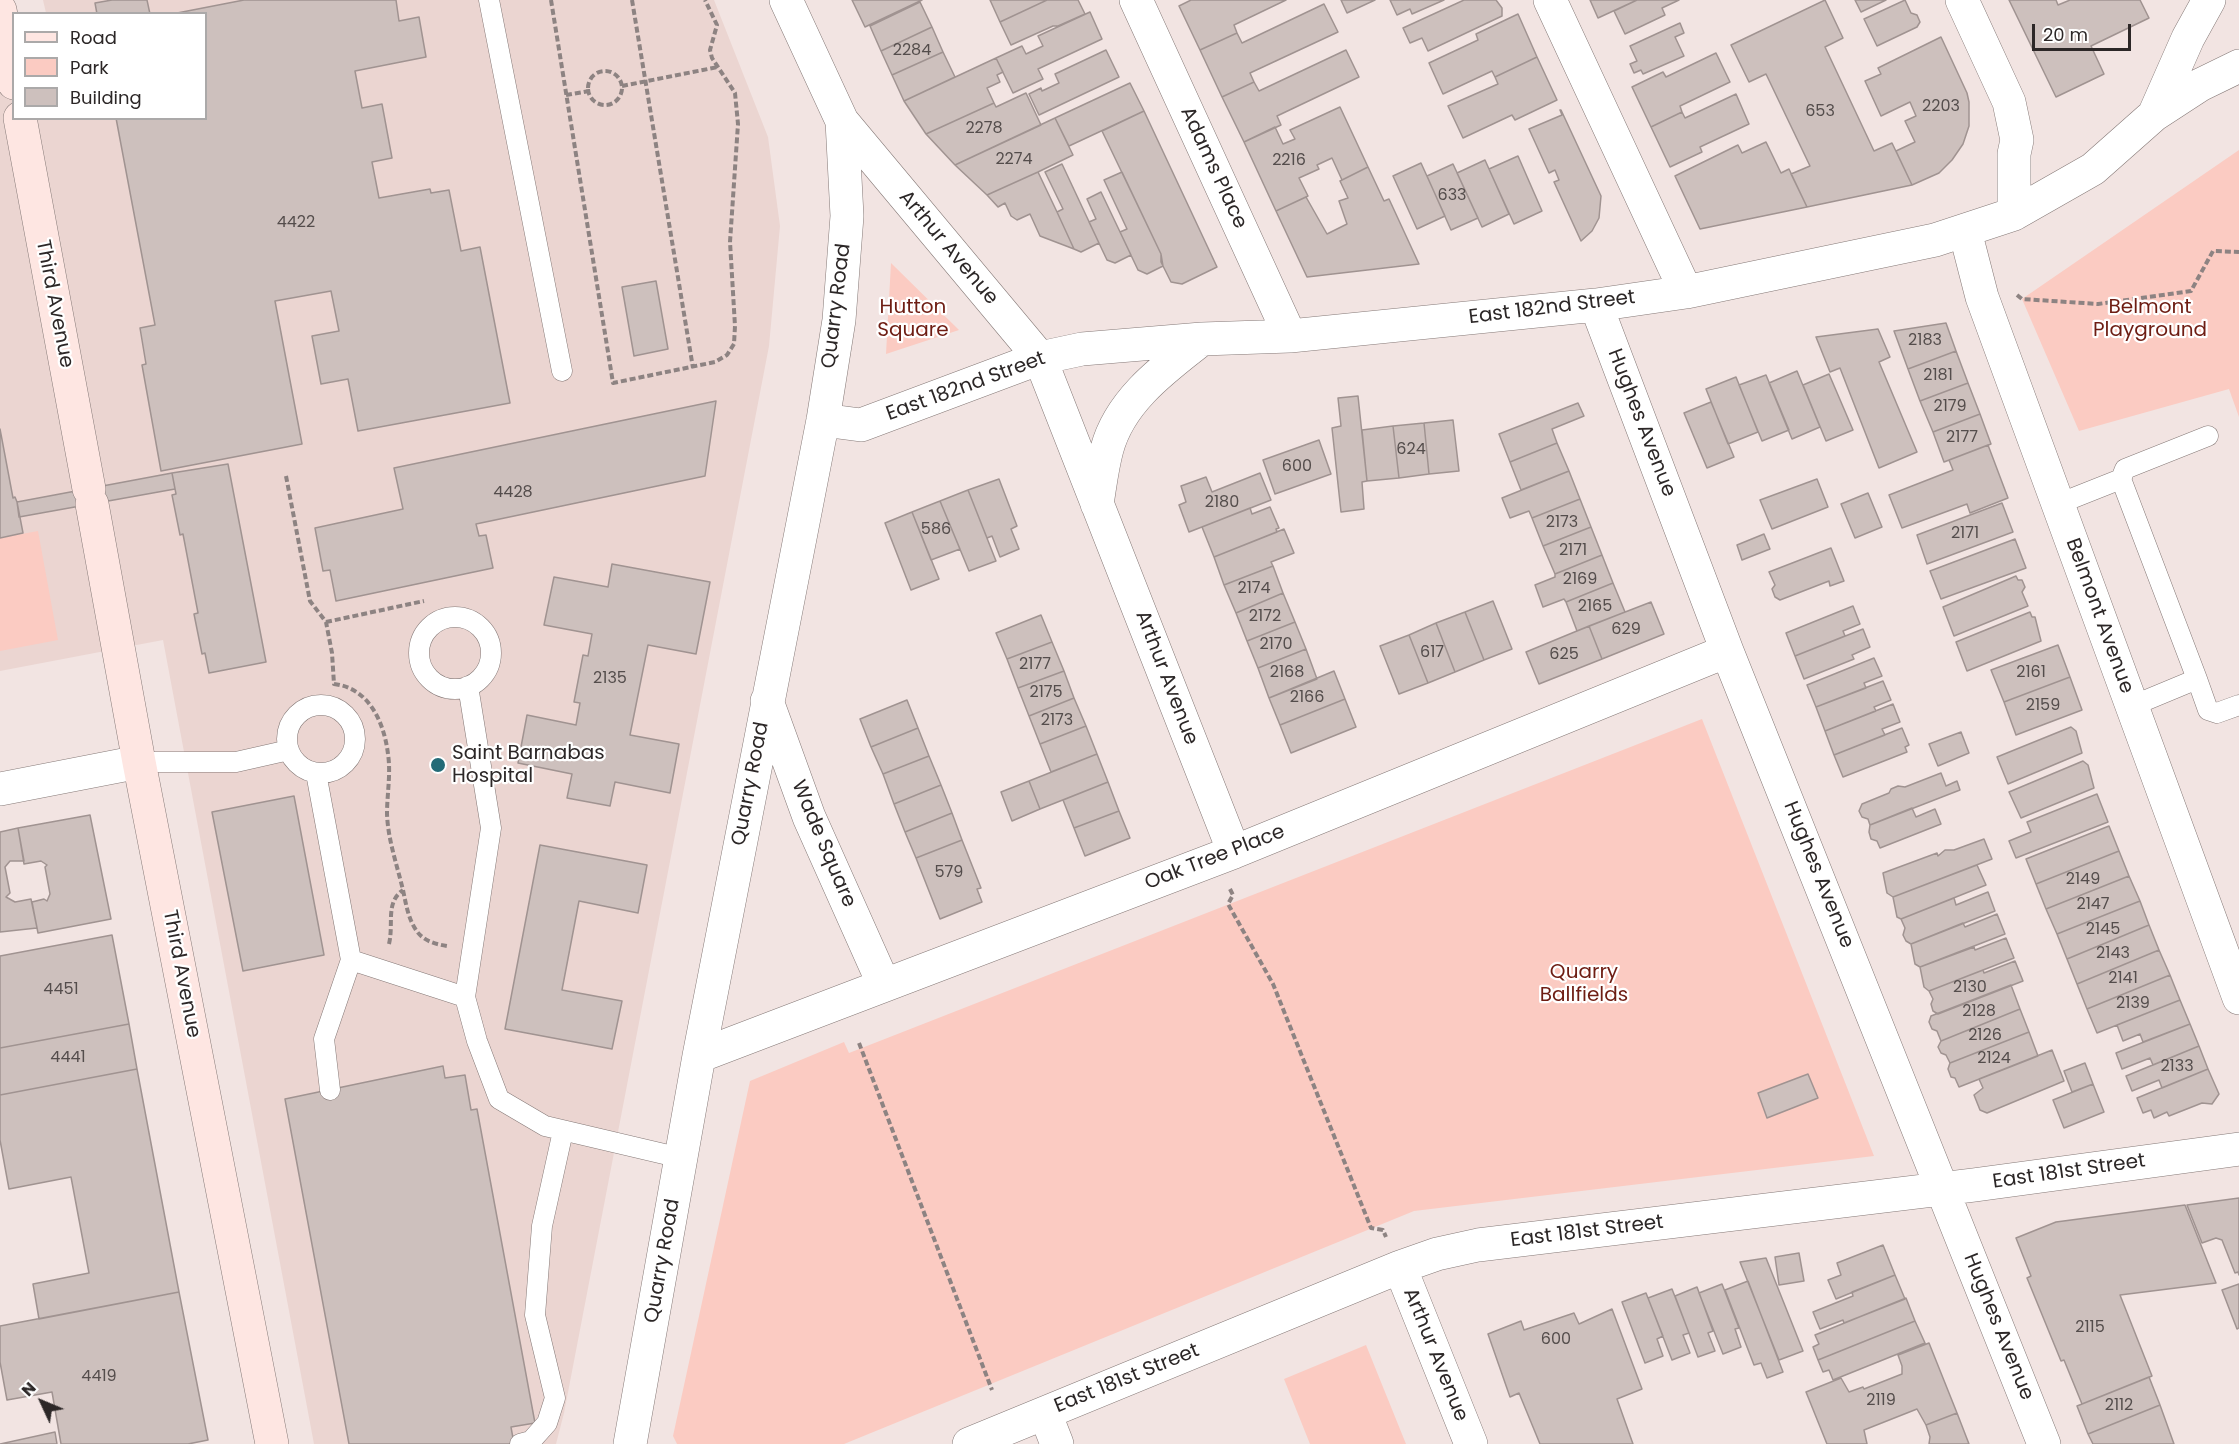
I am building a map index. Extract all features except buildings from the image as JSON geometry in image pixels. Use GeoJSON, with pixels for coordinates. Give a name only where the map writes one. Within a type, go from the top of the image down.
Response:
{"type":"FeatureCollection","features":[{"type":"Feature","properties":{"kind":"main road"},"geometry":{"type":"LineString","coordinates":[[0,10],[12,73]]}},
{"type":"Feature","properties":{"kind":"main road","name":"Third Avenue"},"geometry":{"type":"LineString","coordinates":[[20,120],[140,762],[272,1444]]}},
{"type":"Feature","properties":{"kind":"street","name":"Arthur Avenue"},"geometry":{"type":"LineString","coordinates":[[786,0],[842,121],[1040,358],[1097,504],[1225,855]]}},
{"type":"Feature","properties":{"kind":"street","name":"Adams Place"},"geometry":{"type":"LineString","coordinates":[[1136,0],[1290,336]]}},
{"type":"Feature","properties":{"kind":"street"},"geometry":{"type":"LineString","coordinates":[[1550,0],[1686,292]]}},
{"type":"Feature","properties":{"kind":"street"},"geometry":{"type":"LineString","coordinates":[[1962,0],[2009,102],[2016,140],[2014,214]]}},
{"type":"Feature","properties":{"kind":"street"},"geometry":{"type":"LineString","coordinates":[[2154,115],[2190,33],[2209,0]]}},
{"type":"Feature","properties":{"kind":"street","name":"East 182nd Street"},"geometry":{"type":"LineString","coordinates":[[823,420],[861,425],[1040,358],[1082,349],[1202,339],[1290,336],[1596,305],[1686,292],[1935,240],[2014,214],[2093,169],[2154,115],[2200,85],[2239,66]]}},
{"type":"Feature","properties":{"kind":"street","name":"Quarry Road"},"geometry":{"type":"LineString","coordinates":[[630,1444],[699,1056],[823,420],[839,320],[847,216],[842,121]]}},
{"type":"Feature","properties":{"kind":"street","name":"Belmont Avenue"},"geometry":{"type":"LineString","coordinates":[[1965,231],[1978,286],[2239,998]]}},
{"type":"Feature","properties":{"kind":"street","name":"Hughes Avenue"},"geometry":{"type":"LineString","coordinates":[[1596,305],[1727,651],[2044,1444]]}},
{"type":"Feature","properties":{"kind":"street"},"geometry":{"type":"LineString","coordinates":[[1097,504],[1107,447],[1122,418],[1143,388],[1202,339]]}},
{"type":"Feature","properties":{"kind":"street","name":"Oak Tree Place"},"geometry":{"type":"LineString","coordinates":[[699,1056],[1225,855],[1727,651]]}},
{"type":"Feature","properties":{"kind":"street","name":"Wade Square"},"geometry":{"type":"LineString","coordinates":[[767,701],[809,817],[884,985]]}},
{"type":"Feature","properties":{"kind":"street"},"geometry":{"type":"LineString","coordinates":[[0,789],[140,762]]}},
{"type":"Feature","properties":{"kind":"street","name":"East 181st Street"},"geometry":{"type":"LineString","coordinates":[[969,1444],[1400,1267],[1437,1254],[1478,1245],[1943,1189],[2239,1149]]}},
{"type":"Feature","properties":{"kind":"street","name":"Arthur Avenue"},"geometry":{"type":"LineString","coordinates":[[1400,1267],[1471,1444]]}},
{"type":"Feature","properties":{"kind":"street"},"geometry":{"type":"LineString","coordinates":[[1045,1413],[1057,1444]]}},
{"type":"Feature","properties":{"kind":"lane"},"geometry":{"type":"LineString","coordinates":[[489,0],[562,371]]}},
{"type":"Feature","properties":{"kind":"lane"},"geometry":{"type":"LineString","coordinates":[[2208,436],[2125,469],[2121,479],[2208,710],[2217,713],[2239,705]]}},
{"type":"Feature","properties":{"kind":"lane"},"geometry":{"type":"LineString","coordinates":[[2058,504],[2121,479]]}},
{"type":"Feature","properties":{"kind":"lane"},"geometry":{"type":"LineString","coordinates":[[2132,706],[2196,680]]}},
{"type":"Feature","properties":{"kind":"lane"},"geometry":{"type":"LineString","coordinates":[[468,686],[491,828],[465,997],[477,1041],[499,1099],[545,1126],[681,1158]]}},
{"type":"Feature","properties":{"kind":"lane"},"geometry":{"type":"LineString","coordinates":[[316,706],[327,706],[338,710],[353,728],[355,739],[353,751],[347,761],[327,772],[316,773],[299,765],[289,750],[287,738],[296,717],[316,706]]}},
{"type":"Feature","properties":{"kind":"lane"},"geometry":{"type":"LineString","coordinates":[[140,762],[236,762],[289,750]]}},
{"type":"Feature","properties":{"kind":"lane"},"geometry":{"type":"LineString","coordinates":[[316,773],[351,960],[324,1039],[330,1090]]}},
{"type":"Feature","properties":{"kind":"lane"},"geometry":{"type":"LineString","coordinates":[[351,960],[465,997]]}},
{"type":"Feature","properties":{"kind":"lane"},"geometry":{"type":"LineString","coordinates":[[520,1444],[531,1441],[547,1424],[555,1398],[535,1315],[542,1226],[563,1131]]}},
{"type":"Feature","properties":{"kind":"path"},"geometry":{"type":"LineString","coordinates":[[551,0],[613,382],[715,363],[727,355],[734,344],[730,242],[738,124],[735,93],[710,50],[717,25],[705,0]]}},
{"type":"Feature","properties":{"kind":"path"},"geometry":{"type":"LineString","coordinates":[[632,0],[693,368]]}},
{"type":"Feature","properties":{"kind":"path"},"geometry":{"type":"LineString","coordinates":[[622,86],[718,67]]}},
{"type":"Feature","properties":{"kind":"path"},"geometry":{"type":"LineString","coordinates":[[602,71],[617,76],[622,86],[620,96],[611,104],[606,105],[596,102],[589,91],[592,77],[602,71]]}},
{"type":"Feature","properties":{"kind":"path"},"geometry":{"type":"LineString","coordinates":[[566,95],[589,91]]}},
{"type":"Feature","properties":{"kind":"path"},"geometry":{"type":"LineString","coordinates":[[2010,290],[2022,299],[2098,304],[2191,291],[2213,251],[2239,252]]}},
{"type":"Feature","properties":{"kind":"path"},"geometry":{"type":"LineString","coordinates":[[285,476],[310,601],[326,622],[332,653],[333,684],[346,685],[356,690],[375,713],[382,729],[388,755],[389,833],[409,916],[416,930],[425,939],[436,944],[452,946]]}},
{"type":"Feature","properties":{"kind":"path"},"geometry":{"type":"LineString","coordinates":[[326,622],[424,601]]}},
{"type":"Feature","properties":{"kind":"path"},"geometry":{"type":"LineString","coordinates":[[1225,855],[1233,895],[1228,904],[1273,984],[1371,1228],[1383,1230],[1400,1267]]}},
{"type":"Feature","properties":{"kind":"path"},"geometry":{"type":"LineString","coordinates":[[388,948],[392,931],[391,905],[394,896],[403,890]]}},
{"type":"Feature","properties":{"kind":"path"},"geometry":{"type":"LineString","coordinates":[[860,1043],[992,1390]]}},
{"type":"Feature","properties":{"kind":"shaded area","name":"Saint Barnabas Hospital"},"geometry":{"type":"Polygon","coordinates":[[[43,0],[714,0],[768,137],[780,226],[769,346],[564,1413],[556,1444],[314,1444],[163,640],[0,671],[0,43],[12,40],[12,120],[207,120],[207,12],[46,12],[43,0]]]}},
{"type":"Feature","properties":{"kind":"green space","name":"Belmont Playground"},"geometry":{"type":"Polygon","coordinates":[[[2239,150],[2239,417],[2229,389],[2079,431],[2022,299],[2239,150]]]}},
{"type":"Feature","properties":{"kind":"green space","name":"Hutton Square"},"geometry":{"type":"Polygon","coordinates":[[[891,263],[959,330],[886,354],[891,263]]]}},
{"type":"Feature","properties":{"kind":"green space"},"geometry":{"type":"Polygon","coordinates":[[[38,531],[58,640],[0,651],[0,538],[38,531]]]}},
{"type":"Feature","properties":{"kind":"green space","name":"Quarry Ballfields"},"geometry":{"type":"Polygon","coordinates":[[[1702,719],[1874,1156],[1414,1211],[844,1444],[677,1444],[673,1436],[750,1081],[844,1042],[849,1053],[1702,719]]]}},
{"type":"Feature","properties":{"kind":"green space"},"geometry":{"type":"Polygon","coordinates":[[[1366,1345],[1406,1444],[1310,1444],[1284,1379],[1366,1345]]]}},
{"type":"Feature","properties":{"kind":"place","name":"Saint Barnabas Hospital"},"geometry":{"type":"Point","coordinates":[438,765]}}]}
